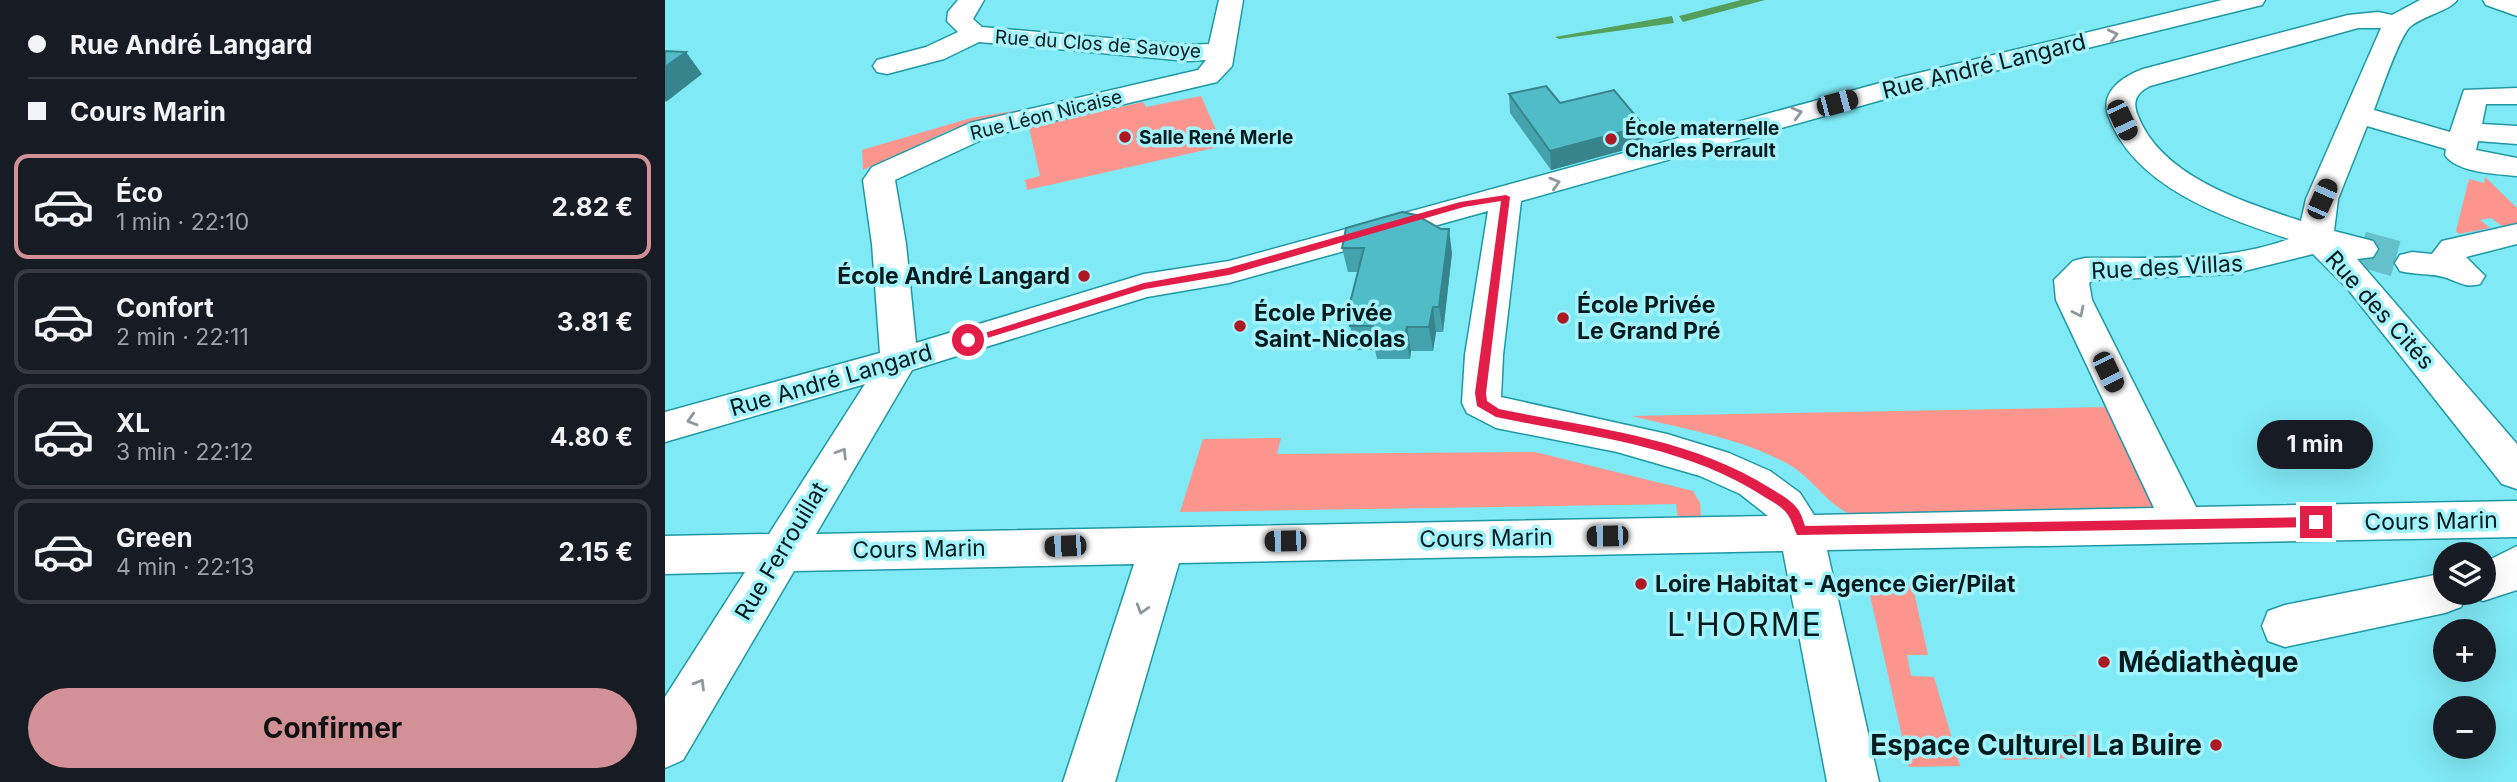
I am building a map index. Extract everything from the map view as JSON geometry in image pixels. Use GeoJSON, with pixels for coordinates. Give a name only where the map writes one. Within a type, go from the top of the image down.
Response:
{"type":"FeatureCollection","features":[{"type":"Feature","properties":{"kind":"street","name":"Rue du Clos de Savoye"},"geometry":{"type":"LineString","coordinates":[[972,0],[961,12],[960,21],[975,34]]}},
{"type":"Feature","properties":{"kind":"street"},"geometry":{"type":"LineString","coordinates":[[1221,51],[1231,0]]}},
{"type":"Feature","properties":{"kind":"street","name":"Rue André Langard"},"geometry":{"type":"LineString","coordinates":[[665,427],[899,361],[1144,286],[1229,272],[1463,204],[1506,197],[1683,144],[1912,83],[2253,0]]}},
{"type":"Feature","properties":{"kind":"street"},"geometry":{"type":"LineString","coordinates":[[2495,0],[2517,8]]}},
{"type":"Feature","properties":{"kind":"street"},"geometry":{"type":"LineString","coordinates":[[2361,249],[2318,240],[2217,200],[2153,161],[2131,139],[2122,120],[2120,103],[2124,91],[2135,81],[2153,75],[2357,20],[2378,20],[2419,8]]}},
{"type":"Feature","properties":{"kind":"street","name":"Rue des Cités"},"geometry":{"type":"LineString","coordinates":[[2419,8],[2357,120],[2322,199],[2317,220],[2318,240],[2359,280],[2517,473]]}},
{"type":"Feature","properties":{"kind":"street","name":"Rue du Clos de Savoye"},"geometry":{"type":"LineString","coordinates":[[887,66],[935,53],[975,34],[1188,53],[1221,51]]}},
{"type":"Feature","properties":{"kind":"street","name":"Rue Léon Nicaise"},"geometry":{"type":"LineString","coordinates":[[899,361],[889,244],[879,180],[883,174],[900,163],[979,129],[1198,79],[1214,71],[1221,51]]}},
{"type":"Feature","properties":{"kind":"street"},"geometry":{"type":"LineString","coordinates":[[2463,143],[2474,96],[2517,96]]}},
{"type":"Feature","properties":{"kind":"street"},"geometry":{"type":"LineString","coordinates":[[2357,120],[2463,143],[2505,166],[2517,191]]}},
{"type":"Feature","properties":{"kind":"street"},"geometry":{"type":"LineString","coordinates":[[2463,143],[2486,134],[2517,135]]}},
{"type":"Feature","properties":{"kind":"street"},"geometry":{"type":"LineString","coordinates":[[1506,197],[1484,355],[1481,403],[1496,413],[1667,448],[1705,460],[1741,476],[1792,511],[1801,531],[1853,782]]}},
{"type":"Feature","properties":{"kind":"street"},"geometry":{"type":"LineString","coordinates":[[2413,263],[2460,272],[2448,259],[2454,249],[2517,234]]}},
{"type":"Feature","properties":{"kind":"street","name":"Rue des Villas"},"geometry":{"type":"LineString","coordinates":[[2183,524],[2074,300],[2071,280],[2085,269],[2235,265],[2294,250],[2318,240]]}},
{"type":"Feature","properties":{"kind":"street","name":"Rue Ferrouillat"},"geometry":{"type":"LineString","coordinates":[[665,743],[899,361]]}},
{"type":"Feature","properties":{"kind":"street","name":"Cours Marin"},"geometry":{"type":"LineString","coordinates":[[665,555],[2183,524],[2512,526]]}},
{"type":"Feature","properties":{"kind":"street"},"geometry":{"type":"LineString","coordinates":[[1089,782],[1163,544]]}},
{"type":"Feature","properties":{"kind":"street"},"geometry":{"type":"LineString","coordinates":[[2496,578],[2509,573],[2517,565]]}},
{"type":"Feature","properties":{"kind":"street"},"geometry":{"type":"LineString","coordinates":[[2285,626],[2433,595]]}},
{"type":"Feature","properties":{"kind":"shaded area"},"geometry":{"type":"Polygon","coordinates":[[[1741,0],[1765,0],[1683,22],[1679,16],[1741,0]]]}},
{"type":"Feature","properties":{"kind":"shaded area"},"geometry":{"type":"Polygon","coordinates":[[[1672,16],[1674,23],[1559,39],[1555,37],[1672,16]]]}},
{"type":"Feature","properties":{"kind":"shaded area","name":"Salle René Merle"},"geometry":{"type":"Polygon","coordinates":[[[1201,96],[1223,146],[1027,190],[1025,180],[1040,176],[1029,127],[1143,102],[1146,107],[1201,96]]]}},
{"type":"Feature","properties":{"kind":"shaded area"},"geometry":{"type":"Polygon","coordinates":[[[1061,103],[950,130],[863,170],[862,150],[971,118],[1061,103]]]}},
{"type":"Feature","properties":{"kind":"shaded area"},"geometry":{"type":"Polygon","coordinates":[[[2485,177],[2517,208],[2517,224],[2502,226],[2491,218],[2480,220],[2490,228],[2459,234],[2456,231],[2469,179],[2484,183],[2485,177]]]}},
{"type":"Feature","properties":{"kind":"shaded area"},"geometry":{"type":"Polygon","coordinates":[[[2108,407],[2158,507],[1856,516],[1829,500],[1797,470],[1770,455],[1712,435],[1632,416],[2108,407]]]}},
{"type":"Feature","properties":{"kind":"shaded area"},"geometry":{"type":"Polygon","coordinates":[[[1281,438],[1277,454],[1535,452],[1693,491],[1700,503],[1702,527],[1679,528],[1676,504],[1180,512],[1203,439],[1281,438]]]}},
{"type":"Feature","properties":{"kind":"shaded area"},"geometry":{"type":"Polygon","coordinates":[[[1867,582],[1912,583],[1928,655],[1907,655],[1911,676],[1934,677],[1960,766],[1909,767],[1867,582]]]}},
{"type":"Feature","properties":{"kind":"shaded area"},"geometry":{"type":"Polygon","coordinates":[[[2093,735],[2101,757],[2004,760],[1997,737],[2093,735]]]}},
{"type":"Feature","properties":{"kind":"building"},"geometry":{"type":"Polygon","coordinates":[[[665,51],[686,52],[665,67],[665,51]]]}},
{"type":"Feature","properties":{"kind":"building"},"geometry":{"type":"Polygon","coordinates":[[[1546,86],[1560,103],[1614,90],[1644,126],[1550,151],[1509,94],[1546,86]]]}},
{"type":"Feature","properties":{"kind":"building"},"geometry":{"type":"Polygon","coordinates":[[[1402,212],[1416,215],[1441,229],[1449,229],[1439,307],[1433,307],[1429,327],[1407,327],[1405,335],[1372,335],[1373,326],[1350,326],[1355,307],[1349,307],[1364,248],[1342,248],[1346,228],[1402,212]]]}},
{"type":"Feature","properties":{"kind":"tunnel"},"geometry":{"type":"LineString","coordinates":[[2361,249],[2412,263]]}},
{"type":"Feature","properties":{"kind":"place","name":"Salle René Merle"},"geometry":{"type":"Point","coordinates":[1125,137]}},
{"type":"Feature","properties":{"kind":"place","name":"École maternelle Charles Perrault"},"geometry":{"type":"Point","coordinates":[1611,139]}},
{"type":"Feature","properties":{"kind":"place","name":"École André Langard"},"geometry":{"type":"Point","coordinates":[1084,276]}},
{"type":"Feature","properties":{"kind":"place","name":"École Privée Le Grand Pré"},"geometry":{"type":"Point","coordinates":[1563,318]}},
{"type":"Feature","properties":{"kind":"place","name":"École Privée Saint-Nicolas"},"geometry":{"type":"Point","coordinates":[1240,326]}},
{"type":"Feature","properties":{"kind":"place","name":"Loire Habitat - Agence Gier/Pilat"},"geometry":{"type":"Point","coordinates":[1641,584]}},
{"type":"Feature","properties":{"kind":"place","name":"Médiathèque"},"geometry":{"type":"Point","coordinates":[2104,662]}},
{"type":"Feature","properties":{"kind":"place","name":"Espace Culturel La Buire"},"geometry":{"type":"Point","coordinates":[2216,745]}},
{"type":"Feature","properties":{"kind":"district","name":"L'HORME"},"geometry":{"type":"Point","coordinates":[1745,624]}},
{"type":"Feature","properties":{"kind":"route"},"geometry":{"type":"LineString","coordinates":[[968,340],[1144,286],[1184,277],[1229,272],[1463,204],[1506,197],[1500,225],[1481,393],[1481,403],[1496,413],[1667,448],[1705,460],[1741,476],[1781,501],[1798,519],[1801,531],[2316,522]]}}]}
